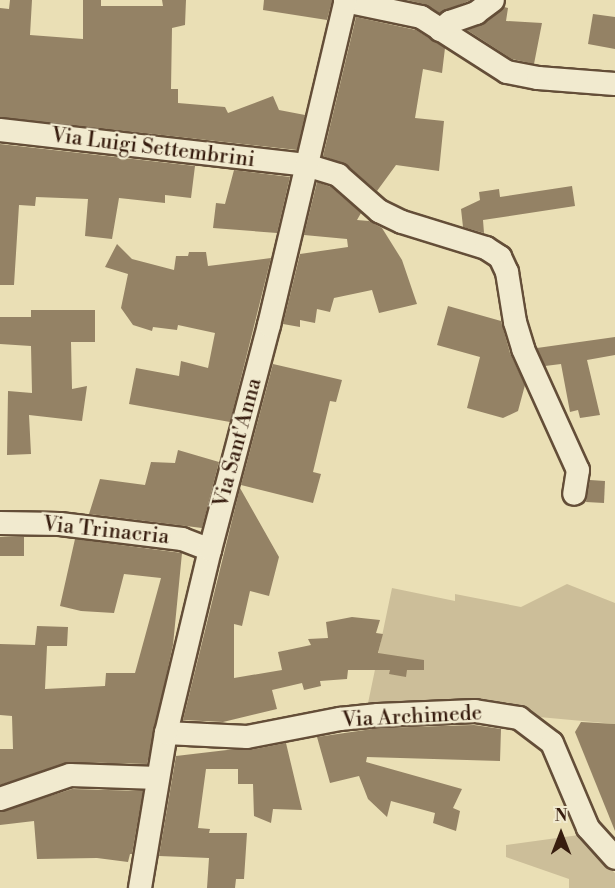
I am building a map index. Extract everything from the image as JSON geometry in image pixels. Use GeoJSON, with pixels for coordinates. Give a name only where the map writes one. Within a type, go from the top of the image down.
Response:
{"type":"FeatureCollection","features":[{"type":"Feature","properties":{"kind":"street"},"geometry":{"type":"LineString","coordinates":[[446,35],[450,22],[476,13],[493,0]]}},
{"type":"Feature","properties":{"kind":"street"},"geometry":{"type":"LineString","coordinates":[[345,1],[421,17],[507,72],[538,78],[615,84]]}},
{"type":"Feature","properties":{"kind":"street","name":"Via Sant'Anna"},"geometry":{"type":"LineString","coordinates":[[140,888],[166,733],[268,325],[345,1]]}},
{"type":"Feature","properties":{"kind":"street","name":"Via Luigi Settembrini"},"geometry":{"type":"LineString","coordinates":[[0,130],[306,165],[338,175],[380,212],[402,222],[486,248],[500,257],[507,272],[515,322],[523,349],[578,470],[574,494]]}},
{"type":"Feature","properties":{"kind":"street","name":"Via Trinacria"},"geometry":{"type":"LineString","coordinates":[[0,523],[60,524],[182,539],[210,550]]}},
{"type":"Feature","properties":{"kind":"street","name":"Via Archimede"},"geometry":{"type":"LineString","coordinates":[[166,733],[247,737],[340,719],[378,715],[475,711],[519,718],[552,743],[588,828],[615,858]]}},
{"type":"Feature","properties":{"kind":"street"},"geometry":{"type":"LineString","coordinates":[[0,799],[70,775],[158,778]]}},
{"type":"Feature","properties":{"kind":"shaded area"},"geometry":{"type":"Polygon","coordinates":[[[567,584],[615,603],[615,724],[539,717],[507,702],[443,702],[367,708],[392,588],[455,601],[455,594],[521,607],[567,584]]]}},
{"type":"Feature","properties":{"kind":"shaded area"},"geometry":{"type":"Polygon","coordinates":[[[579,835],[596,856],[615,873],[615,888],[569,888],[569,879],[506,857],[506,845],[579,835]]]}},
{"type":"Feature","properties":{"kind":"building"},"geometry":{"type":"Polygon","coordinates":[[[10,0],[32,0],[30,35],[83,39],[83,0],[101,0],[101,6],[163,6],[162,0],[186,0],[185,25],[172,28],[171,89],[178,89],[178,103],[225,107],[228,113],[273,96],[279,110],[305,115],[297,150],[0,117],[0,8],[9,9],[10,0]]]}},
{"type":"Feature","properties":{"kind":"building"},"geometry":{"type":"Polygon","coordinates":[[[264,0],[332,1],[327,20],[263,10],[264,0]]]}},
{"type":"Feature","properties":{"kind":"building"},"geometry":{"type":"Polygon","coordinates":[[[406,0],[471,0],[440,13],[424,4],[406,0]]]}},
{"type":"Feature","properties":{"kind":"building"},"geometry":{"type":"Polygon","coordinates":[[[504,7],[508,8],[506,21],[542,23],[534,64],[512,59],[467,30],[484,24],[504,7]]]}},
{"type":"Feature","properties":{"kind":"building"},"geometry":{"type":"Polygon","coordinates":[[[593,14],[615,17],[615,49],[588,44],[593,14]]]}},
{"type":"Feature","properties":{"kind":"building"},"geometry":{"type":"Polygon","coordinates":[[[356,17],[416,30],[445,48],[442,73],[423,69],[415,118],[444,121],[439,171],[396,165],[377,191],[347,165],[323,156],[356,17]]]}},
{"type":"Feature","properties":{"kind":"building"},"geometry":{"type":"Polygon","coordinates":[[[0,144],[195,166],[191,198],[165,195],[165,203],[119,198],[112,239],[85,236],[88,199],[36,197],[35,206],[19,205],[14,285],[0,285],[0,144]]]}},
{"type":"Feature","properties":{"kind":"building"},"geometry":{"type":"Polygon","coordinates":[[[234,170],[290,177],[277,233],[213,228],[216,203],[225,204],[234,170]]]}},
{"type":"Feature","properties":{"kind":"building"},"geometry":{"type":"Polygon","coordinates":[[[317,182],[331,187],[361,213],[357,220],[369,221],[382,228],[402,260],[417,304],[379,313],[372,290],[334,298],[330,312],[317,309],[315,323],[300,320],[300,327],[283,324],[300,254],[348,247],[347,239],[304,235],[317,182]]]}},
{"type":"Feature","properties":{"kind":"building"},"geometry":{"type":"Polygon","coordinates":[[[572,186],[575,206],[483,220],[484,233],[463,227],[461,209],[480,200],[479,192],[499,189],[500,197],[572,186]]]}},
{"type":"Feature","properties":{"kind":"building"},"geometry":{"type":"Polygon","coordinates":[[[117,244],[132,259],[174,270],[176,256],[188,256],[189,252],[206,252],[208,266],[271,258],[230,422],[129,404],[136,368],[179,376],[181,361],[208,368],[215,333],[178,325],[177,330],[153,327],[152,331],[133,325],[121,308],[128,274],[105,267],[117,244]]]}},
{"type":"Feature","properties":{"kind":"building"},"geometry":{"type":"Polygon","coordinates":[[[448,306],[501,321],[510,353],[525,385],[518,411],[503,418],[467,408],[480,357],[437,345],[448,306]]]}},
{"type":"Feature","properties":{"kind":"building"},"geometry":{"type":"Polygon","coordinates":[[[31,310],[95,310],[95,342],[71,342],[72,389],[87,386],[82,421],[29,415],[31,454],[7,455],[8,391],[32,393],[31,346],[0,344],[0,317],[31,317],[31,310]]]}},
{"type":"Feature","properties":{"kind":"building"},"geometry":{"type":"Polygon","coordinates":[[[615,337],[615,355],[587,360],[600,415],[580,418],[578,410],[570,412],[561,364],[545,366],[537,348],[615,337]]]}},
{"type":"Feature","properties":{"kind":"building"},"geometry":{"type":"Polygon","coordinates":[[[273,364],[342,380],[336,402],[330,401],[313,472],[321,474],[313,503],[241,485],[273,364]]]}},
{"type":"Feature","properties":{"kind":"building"},"geometry":{"type":"Polygon","coordinates":[[[178,450],[219,462],[202,528],[89,514],[100,479],[145,485],[151,462],[175,463],[178,450]]]}},
{"type":"Feature","properties":{"kind":"building"},"geometry":{"type":"Polygon","coordinates":[[[590,480],[605,481],[604,503],[586,502],[590,480]]]}},
{"type":"Feature","properties":{"kind":"building"},"geometry":{"type":"Polygon","coordinates":[[[240,488],[279,557],[269,596],[250,591],[242,626],[234,624],[234,678],[282,670],[278,652],[311,645],[308,639],[328,638],[326,622],[352,617],[380,620],[376,633],[383,634],[378,653],[424,660],[424,670],[407,670],[406,677],[389,674],[390,670],[348,670],[347,679],[320,681],[321,686],[304,690],[302,683],[272,690],[277,709],[223,722],[183,720],[240,488]]]}},
{"type":"Feature","properties":{"kind":"building"},"geometry":{"type":"Polygon","coordinates":[[[0,537],[24,537],[24,556],[0,556],[0,537]]]}},
{"type":"Feature","properties":{"kind":"building"},"geometry":{"type":"Polygon","coordinates":[[[75,539],[182,553],[173,645],[147,764],[70,762],[0,785],[0,749],[13,749],[12,716],[0,715],[0,644],[35,645],[37,626],[68,627],[67,646],[47,646],[45,689],[105,686],[106,673],[135,673],[161,578],[124,574],[114,613],[81,611],[60,606],[75,539]]]}},
{"type":"Feature","properties":{"kind":"building"},"geometry":{"type":"Polygon","coordinates":[[[581,722],[615,724],[615,831],[575,732],[581,722]]]}},
{"type":"Feature","properties":{"kind":"building"},"geometry":{"type":"Polygon","coordinates":[[[474,725],[501,729],[500,761],[367,757],[366,762],[462,789],[453,808],[460,811],[456,831],[433,823],[435,813],[391,801],[387,817],[368,799],[359,776],[330,783],[317,737],[379,728],[474,725]]]}},
{"type":"Feature","properties":{"kind":"building"},"geometry":{"type":"Polygon","coordinates":[[[286,743],[302,810],[273,809],[271,823],[254,816],[253,784],[238,784],[238,769],[206,769],[198,828],[210,829],[209,833],[247,833],[244,879],[236,879],[235,888],[207,888],[209,858],[159,856],[176,756],[227,750],[250,750],[286,743]]]}},
{"type":"Feature","properties":{"kind":"building"},"geometry":{"type":"Polygon","coordinates":[[[72,789],[143,791],[132,854],[128,862],[97,858],[37,859],[34,821],[0,825],[0,812],[72,789]]]}}]}
